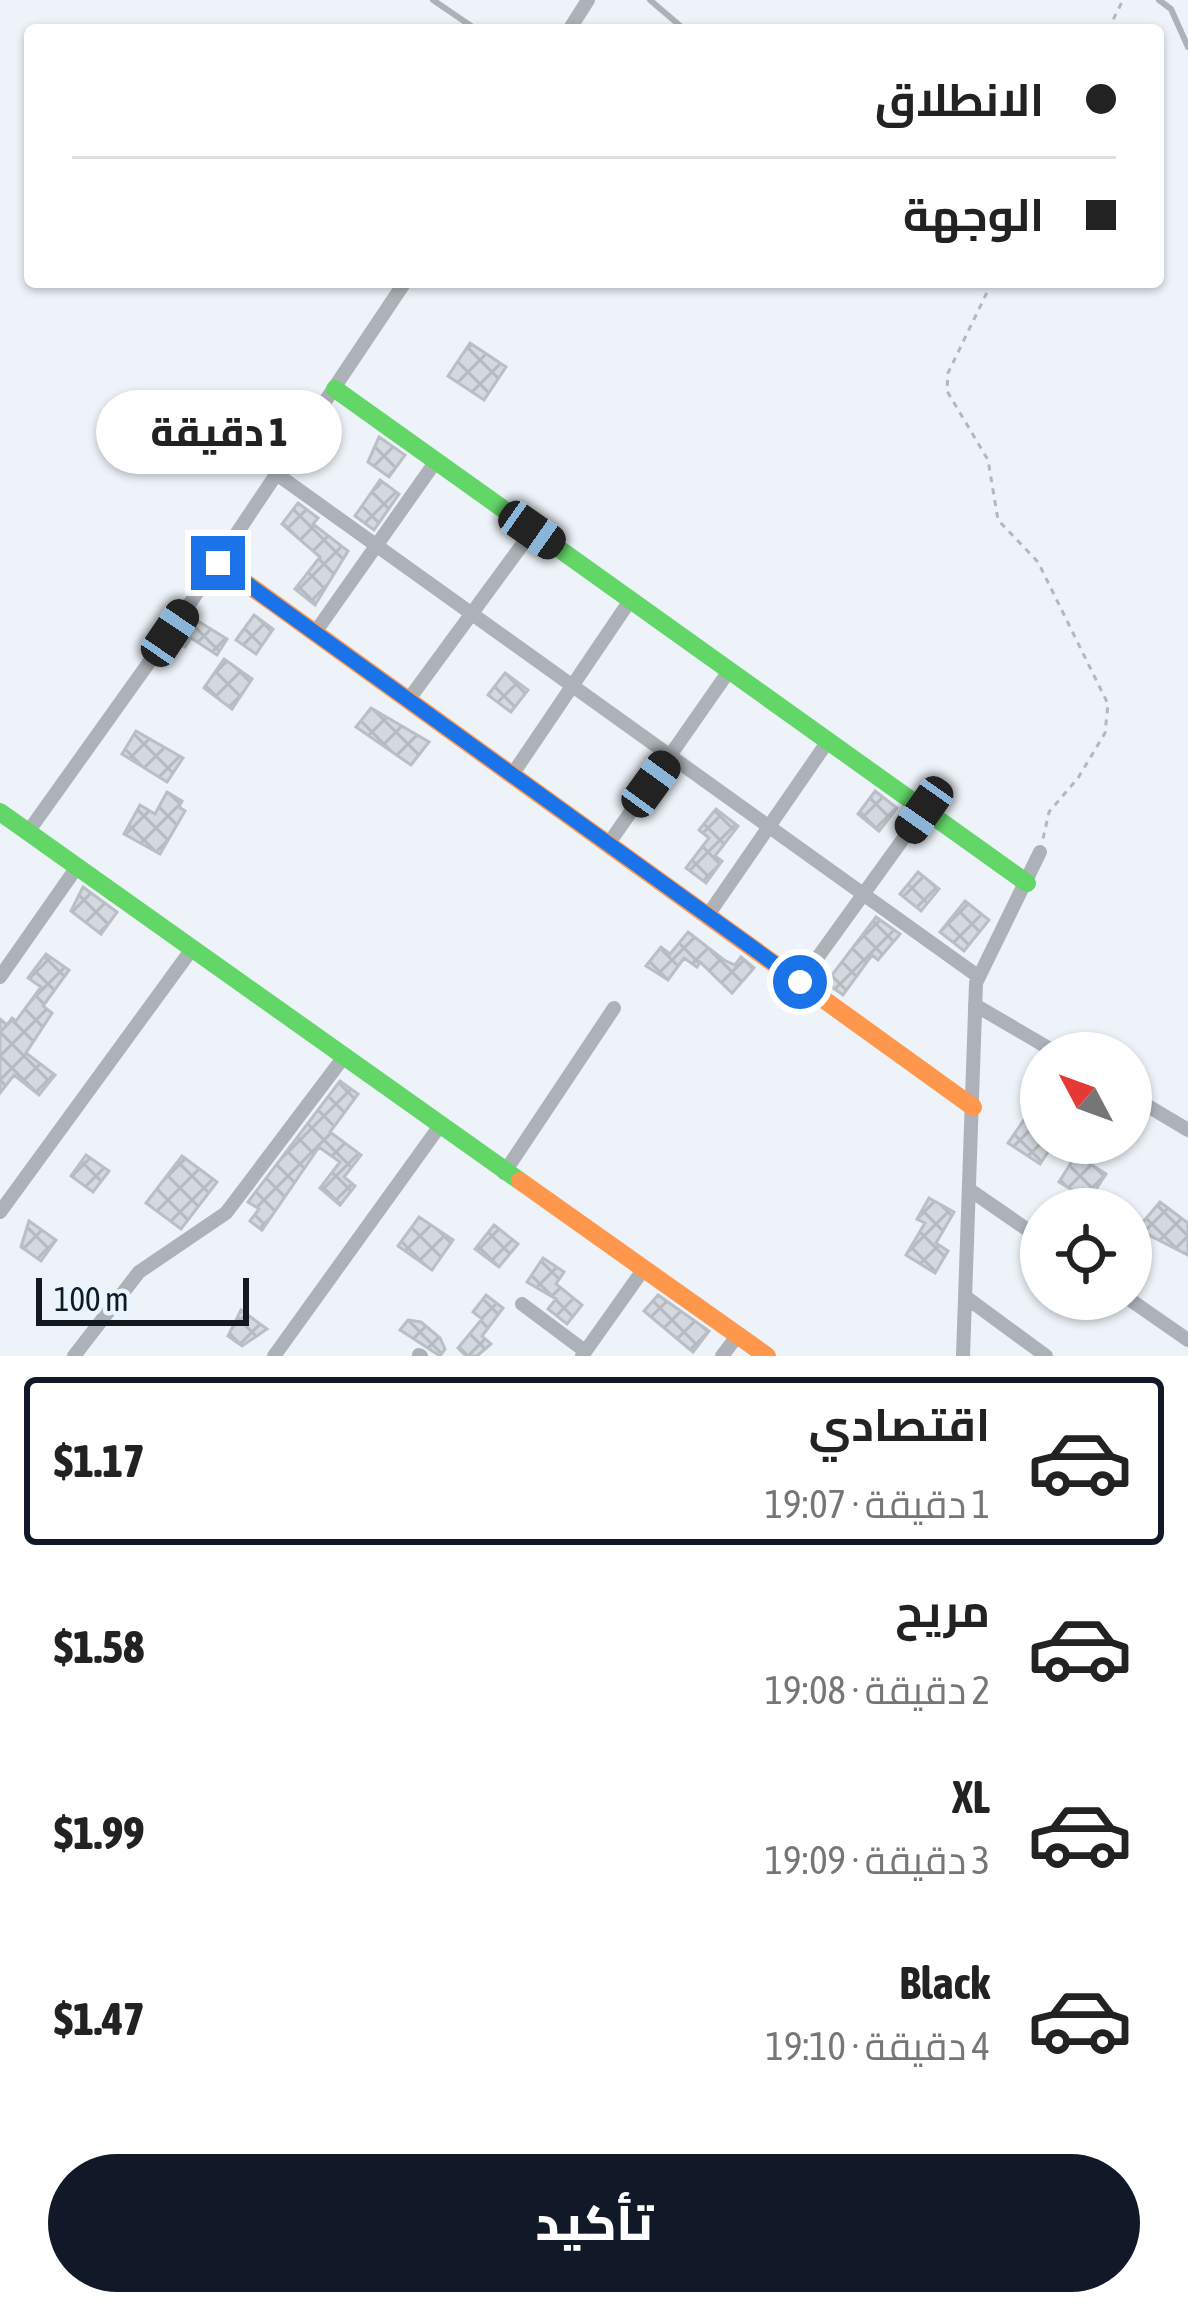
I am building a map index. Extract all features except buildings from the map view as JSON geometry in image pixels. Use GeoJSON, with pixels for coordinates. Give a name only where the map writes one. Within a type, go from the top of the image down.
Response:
{"type":"FeatureCollection","features":[{"type":"Feature","properties":{"kind":"street"},"geometry":{"type":"LineString","coordinates":[[28,832],[218,563],[401,288]]}},
{"type":"Feature","properties":{"kind":"street"},"geometry":{"type":"LineString","coordinates":[[335,389],[1027,884]]}},
{"type":"Feature","properties":{"kind":"street"},"geometry":{"type":"LineString","coordinates":[[314,634],[436,461]]}},
{"type":"Feature","properties":{"kind":"street"},"geometry":{"type":"LineString","coordinates":[[278,475],[979,976]]}},
{"type":"Feature","properties":{"kind":"street"},"geometry":{"type":"LineString","coordinates":[[409,699],[532,530]]}},
{"type":"Feature","properties":{"kind":"street"},"geometry":{"type":"LineString","coordinates":[[218,563],[973,1107]]}},
{"type":"Feature","properties":{"kind":"street"},"geometry":{"type":"LineString","coordinates":[[512,775],[632,599]]}},
{"type":"Feature","properties":{"kind":"street"},"geometry":{"type":"LineString","coordinates":[[609,844],[729,670]]}},
{"type":"Feature","properties":{"kind":"street"},"geometry":{"type":"LineString","coordinates":[[708,915],[828,741]]}},
{"type":"Feature","properties":{"kind":"street"},"geometry":{"type":"LineString","coordinates":[[800,982],[924,810]]}},
{"type":"Feature","properties":{"kind":"street"},"geometry":{"type":"LineString","coordinates":[[0,812],[767,1356]]}},
{"type":"Feature","properties":{"kind":"street"},"geometry":{"type":"LineString","coordinates":[[963,1356],[979,976],[1040,852]]}},
{"type":"Feature","properties":{"kind":"street"},"geometry":{"type":"LineString","coordinates":[[0,977],[77,867]]}},
{"type":"Feature","properties":{"kind":"street"},"geometry":{"type":"LineString","coordinates":[[0,1212],[192,949]]}},
{"type":"Feature","properties":{"kind":"street"},"geometry":{"type":"LineString","coordinates":[[975,1005],[1021,1032]]}},
{"type":"Feature","properties":{"kind":"street"},"geometry":{"type":"LineString","coordinates":[[505,1173],[614,1008]]}},
{"type":"Feature","properties":{"kind":"street"},"geometry":{"type":"LineString","coordinates":[[74,1356],[139,1272],[226,1213],[343,1058]]}},
{"type":"Feature","properties":{"kind":"street"},"geometry":{"type":"LineString","coordinates":[[1152,1109],[1188,1130]]}},
{"type":"Feature","properties":{"kind":"street"},"geometry":{"type":"LineString","coordinates":[[274,1356],[439,1127]]}},
{"type":"Feature","properties":{"kind":"street"},"geometry":{"type":"LineString","coordinates":[[970,1190],[1020,1225]]}},
{"type":"Feature","properties":{"kind":"street"},"geometry":{"type":"LineString","coordinates":[[522,1304],[583,1353],[643,1270]]}},
{"type":"Feature","properties":{"kind":"street"},"geometry":{"type":"LineString","coordinates":[[967,1298],[1046,1356]]}},
{"type":"Feature","properties":{"kind":"street"},"geometry":{"type":"LineString","coordinates":[[1152,1315],[1188,1340]]}},
{"type":"Feature","properties":{"kind":"street"},"geometry":{"type":"LineString","coordinates":[[722,1356],[738,1335]]}},
{"type":"Feature","properties":{"kind":"lane"},"geometry":{"type":"LineString","coordinates":[[433,0],[468,24]]}},
{"type":"Feature","properties":{"kind":"lane"},"geometry":{"type":"LineString","coordinates":[[650,0],[678,24]]}},
{"type":"Feature","properties":{"kind":"lane"},"geometry":{"type":"LineString","coordinates":[[1159,0],[1171,10],[1188,47]]}},
{"type":"Feature","properties":{"kind":"path"},"geometry":{"type":"LineString","coordinates":[[989,288],[947,373],[946,391],[988,460],[998,520],[1038,562],[1108,704],[1105,733],[1078,778],[1049,812],[1040,852]]}},
{"type":"Feature","properties":{"kind":"traffic: fast"},"geometry":{"type":"LineString","coordinates":[[335,389],[1027,883]]}},
{"type":"Feature","properties":{"kind":"traffic: fast"},"geometry":{"type":"LineString","coordinates":[[0,812],[520,1181]]}},
{"type":"Feature","properties":{"kind":"traffic: slow"},"geometry":{"type":"LineString","coordinates":[[218,563],[973,1107]]}},
{"type":"Feature","properties":{"kind":"traffic: slow"},"geometry":{"type":"LineString","coordinates":[[520,1181],[767,1356]]}},
{"type":"Feature","properties":{"kind":"route"},"geometry":{"type":"LineString","coordinates":[[218,563],[800,982]]}}]}
